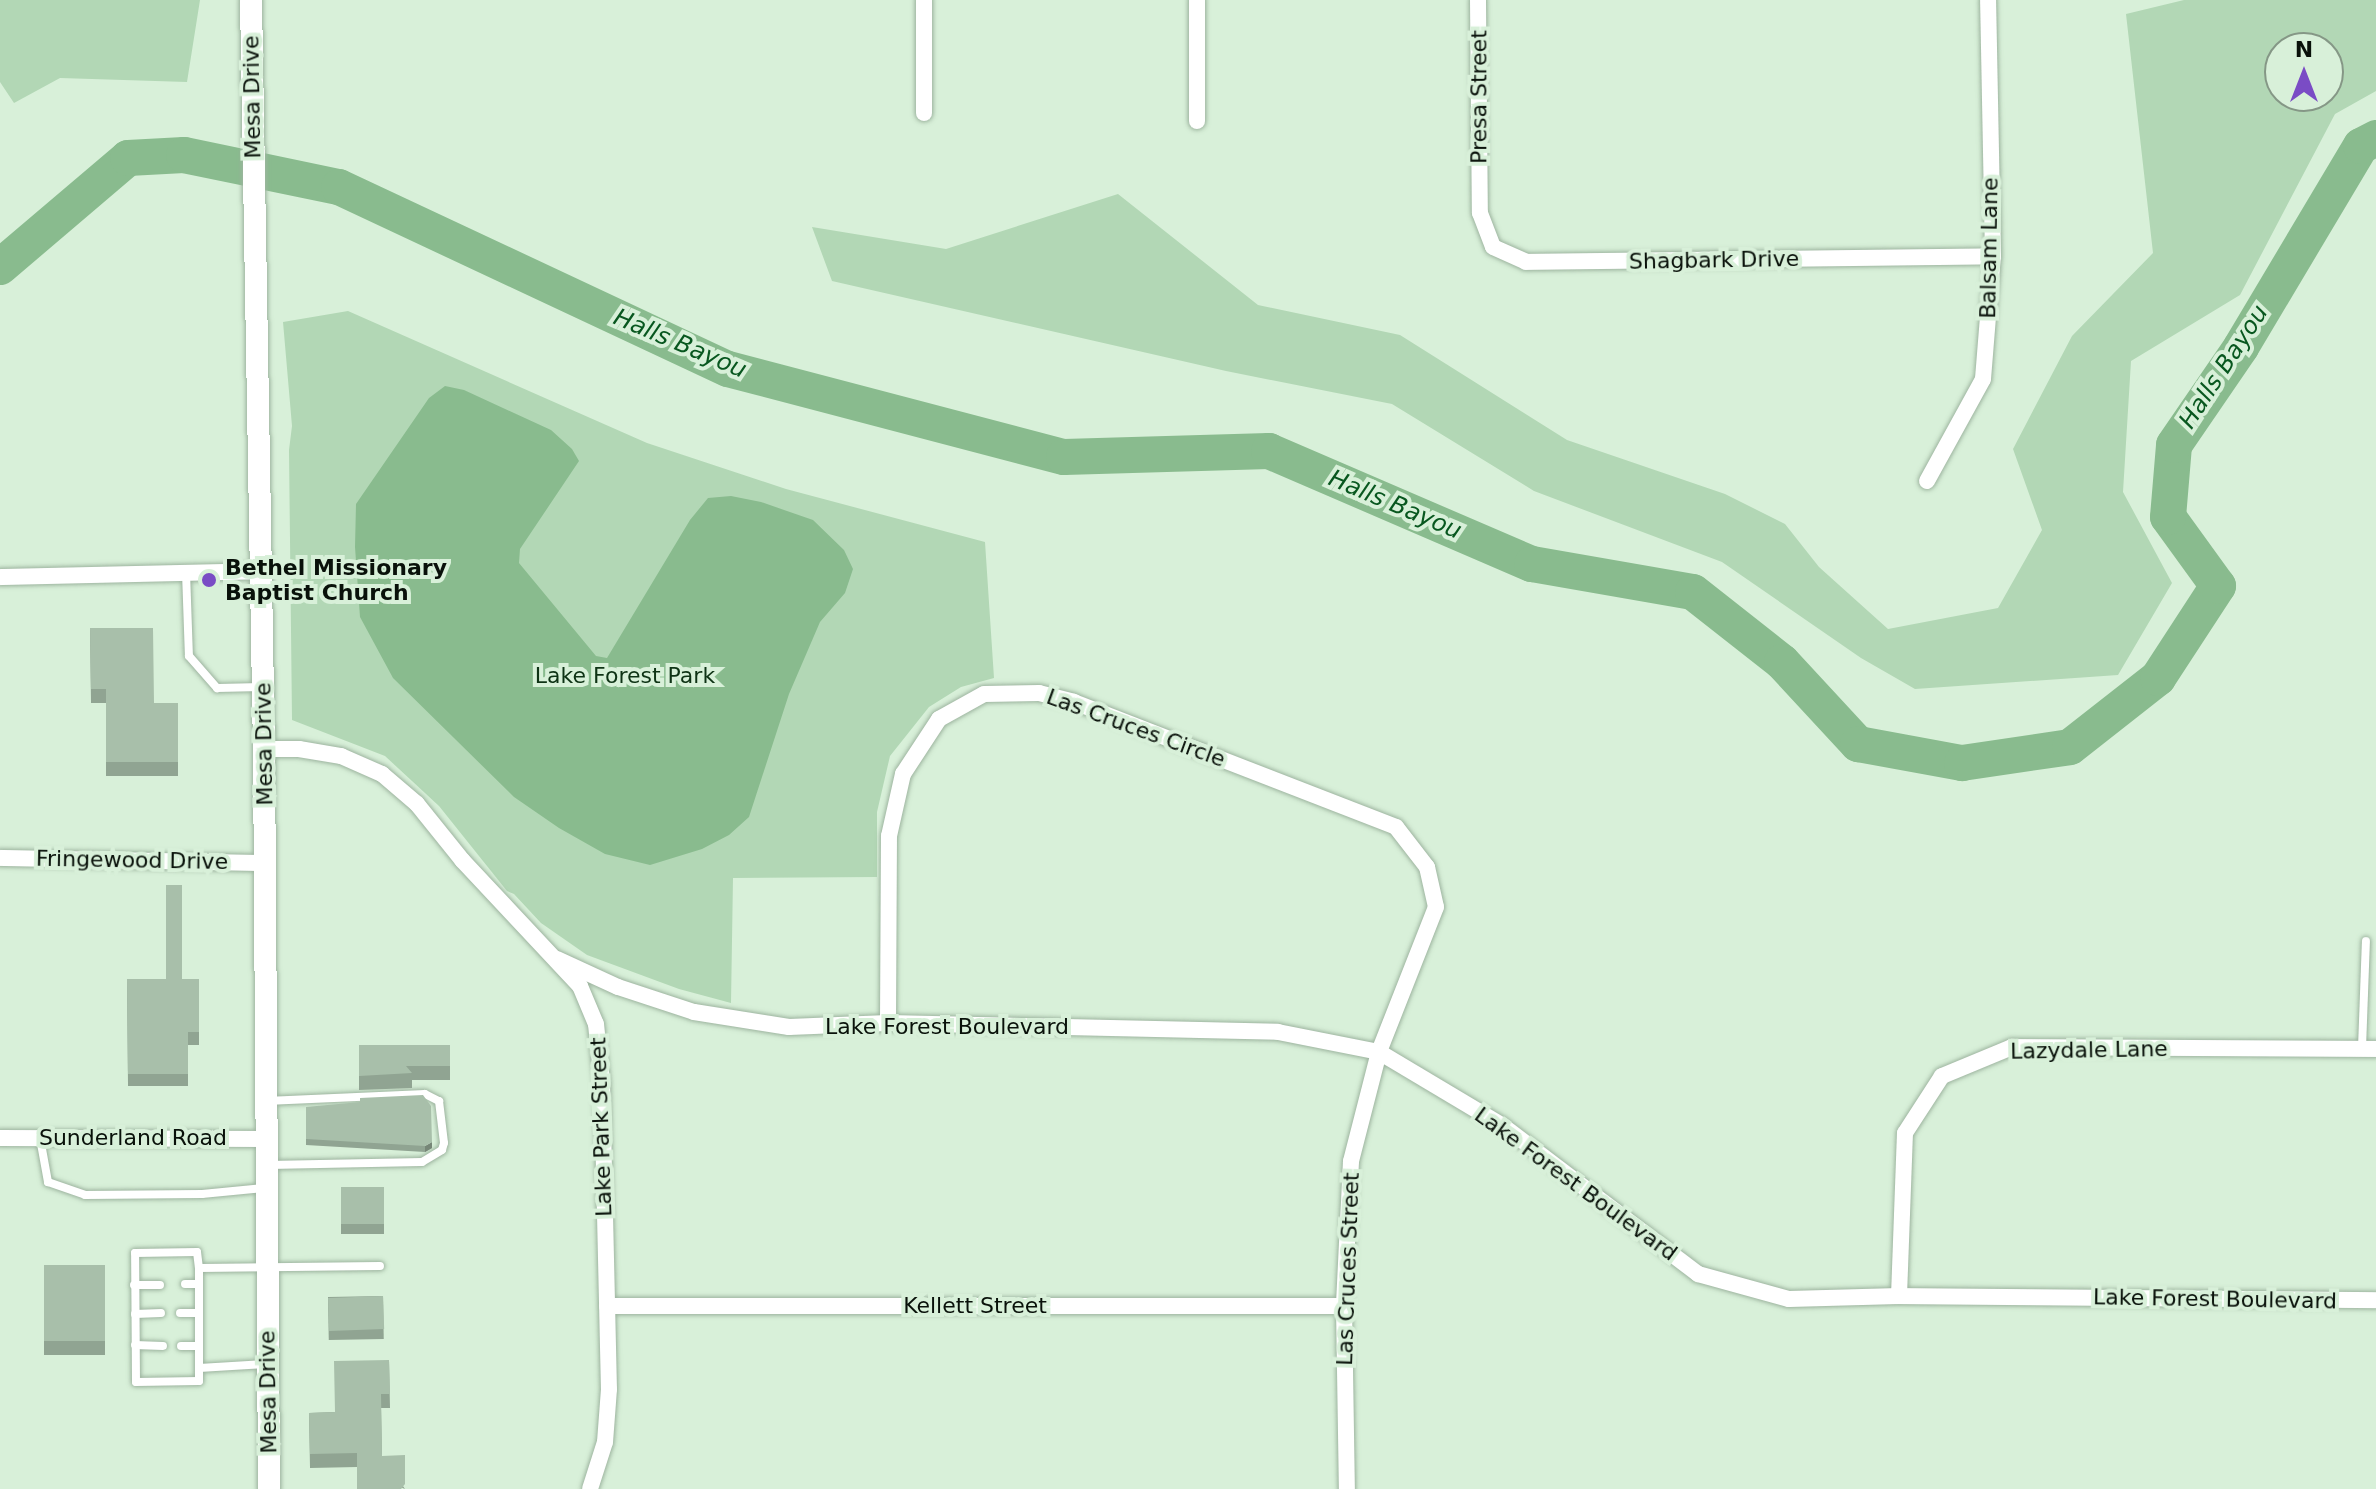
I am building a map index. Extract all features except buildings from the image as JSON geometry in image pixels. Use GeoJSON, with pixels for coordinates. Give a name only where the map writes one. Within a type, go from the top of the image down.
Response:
{"type":"FeatureCollection","features":[{"type":"Feature","properties":{"kind":"main road","name":"Mesa Drive"},"geometry":{"type":"LineString","coordinates":[[251,0],[264,749],[269,1489]]}},
{"type":"Feature","properties":{"kind":"street"},"geometry":{"type":"LineString","coordinates":[[924,0],[924,113]]}},
{"type":"Feature","properties":{"kind":"street"},"geometry":{"type":"LineString","coordinates":[[1197,0],[1197,121]]}},
{"type":"Feature","properties":{"kind":"street","name":"Presa Street"},"geometry":{"type":"LineString","coordinates":[[1478,0],[1480,194]]}},
{"type":"Feature","properties":{"kind":"street","name":"Balsam Lane"},"geometry":{"type":"LineString","coordinates":[[1927,481],[1983,379],[1993,256],[1988,0]]}},
{"type":"Feature","properties":{"kind":"street","name":"Shagbark Drive"},"geometry":{"type":"LineString","coordinates":[[1480,194],[1480,213],[1493,247],[1526,262],[1993,256]]}},
{"type":"Feature","properties":{"kind":"street"},"geometry":{"type":"LineString","coordinates":[[0,577],[260,571]]}},
{"type":"Feature","properties":{"kind":"street","name":"Las Cruces Circle"},"geometry":{"type":"LineString","coordinates":[[888,1023],[889,836],[903,774],[939,719],[984,694],[1039,693],[1074,702],[1396,827],[1427,867],[1436,907],[1379,1052]]}},
{"type":"Feature","properties":{"kind":"street","name":"Lake Park Street"},"geometry":{"type":"LineString","coordinates":[[264,749],[299,749],[341,756],[382,774],[417,804],[462,860],[580,986],[596,1024],[602,1082],[609,1389],[605,1442],[590,1489]]}},
{"type":"Feature","properties":{"kind":"street","name":"Fringewood Drive"},"geometry":{"type":"LineString","coordinates":[[0,858],[264,863]]}},
{"type":"Feature","properties":{"kind":"street","name":"Lake Forest Boulevard"},"geometry":{"type":"LineString","coordinates":[[557,959],[618,987],[694,1012],[789,1027],[888,1023],[1278,1032],[1379,1052],[1503,1126],[1698,1274],[1789,1299],[1899,1296],[2376,1300]]}},
{"type":"Feature","properties":{"kind":"street","name":"Lazydale Lane"},"geometry":{"type":"LineString","coordinates":[[1899,1296],[1905,1133],[1942,1076],[2012,1047],[2369,1049]]}},
{"type":"Feature","properties":{"kind":"street","name":"Las Cruces Street"},"geometry":{"type":"LineString","coordinates":[[1347,1489],[1344,1306],[1351,1161],[1379,1052]]}},
{"type":"Feature","properties":{"kind":"street","name":"Sunderland Road"},"geometry":{"type":"LineString","coordinates":[[0,1138],[266,1139]]}},
{"type":"Feature","properties":{"kind":"street","name":"Kellett Street"},"geometry":{"type":"LineString","coordinates":[[607,1306],[1344,1306]]}},
{"type":"Feature","properties":{"kind":"lane"},"geometry":{"type":"LineString","coordinates":[[186,572],[189,656],[217,688],[263,687]]}},
{"type":"Feature","properties":{"kind":"lane"},"geometry":{"type":"LineString","coordinates":[[2366,941],[2369,1049]]}},
{"type":"Feature","properties":{"kind":"lane"},"geometry":{"type":"LineString","coordinates":[[265,1101],[425,1094],[439,1101],[444,1143],[442,1150],[422,1162],[266,1165]]}},
{"type":"Feature","properties":{"kind":"lane"},"geometry":{"type":"LineString","coordinates":[[40,1138],[48,1182],[85,1195],[202,1194],[266,1188]]}},
{"type":"Feature","properties":{"kind":"lane"},"geometry":{"type":"LineString","coordinates":[[197,1252],[199,1284],[199,1381],[136,1382],[135,1253],[197,1252]]}},
{"type":"Feature","properties":{"kind":"lane"},"geometry":{"type":"LineString","coordinates":[[199,1268],[380,1266]]}},
{"type":"Feature","properties":{"kind":"lane"},"geometry":{"type":"LineString","coordinates":[[185,1284],[199,1284]]}},
{"type":"Feature","properties":{"kind":"lane"},"geometry":{"type":"LineString","coordinates":[[134,1285],[160,1285]]}},
{"type":"Feature","properties":{"kind":"lane"},"geometry":{"type":"LineString","coordinates":[[135,1314],[161,1313]]}},
{"type":"Feature","properties":{"kind":"lane"},"geometry":{"type":"LineString","coordinates":[[180,1313],[199,1313]]}},
{"type":"Feature","properties":{"kind":"lane"},"geometry":{"type":"LineString","coordinates":[[135,1345],[163,1346]]}},
{"type":"Feature","properties":{"kind":"lane"},"geometry":{"type":"LineString","coordinates":[[181,1346],[199,1346]]}},
{"type":"Feature","properties":{"kind":"lane"},"geometry":{"type":"LineString","coordinates":[[199,1368],[267,1364]]}},
{"type":"Feature","properties":{"kind":"green space"},"geometry":{"type":"Polygon","coordinates":[[[0,0],[200,0],[187,82],[60,78],[14,103],[0,82],[0,0]]]}},
{"type":"Feature","properties":{"kind":"green space"},"geometry":{"type":"Polygon","coordinates":[[[2184,0],[2376,0],[2376,91],[2344,109],[2344,32],[2264,32],[2264,112],[2339,112],[2240,295],[2131,361],[2123,492],[2172,583],[2118,675],[1915,689],[1861,658],[1722,562],[1534,491],[1392,404],[1226,371],[832,281],[812,227],[946,249],[1118,194],[1258,305],[1400,335],[1567,440],[1725,494],[1785,524],[1819,567],[1888,629],[1998,608],[2042,530],[2013,449],[2072,336],[2153,253],[2126,14],[2184,0]]]}},
{"type":"Feature","properties":{"kind":"green space","name":"Lake Forest Park"},"geometry":{"type":"Polygon","coordinates":[[[348,311],[647,443],[786,489],[985,542],[994,678],[961,687],[929,707],[890,756],[877,812],[877,877],[733,878],[731,1003],[679,989],[587,955],[541,923],[514,894],[507,891],[439,806],[385,756],[292,720],[289,450],[292,426],[283,322],[348,311]]]}},
{"type":"Feature","properties":{"kind":"shaded area"},"geometry":{"type":"Polygon","coordinates":[[[445,386],[464,390],[551,430],[572,449],[579,461],[520,549],[519,563],[596,656],[607,658],[690,520],[708,498],[731,496],[761,502],[813,520],[844,550],[853,569],[845,593],[820,622],[789,694],[749,817],[729,835],[702,849],[650,865],[605,854],[514,797],[393,678],[360,617],[355,547],[356,504],[429,398],[445,386]]]}},
{"type":"Feature","properties":{"kind":"waterway","name":"Halls Bayou"},"geometry":{"type":"LineString","coordinates":[[0,267],[128,158],[184,155],[339,187],[728,369],[1064,457],[1269,451],[1532,564],[1693,592],[1782,662],[1858,744],[1962,763],[2070,747],[2158,678],[2218,586],[2168,517],[2174,445],[2241,347],[2361,146],[2376,138]]}},
{"type":"Feature","properties":{"kind":"place","name":"Bethel Missionary Baptist Church"},"geometry":{"type":"Point","coordinates":[209,580]}}]}
